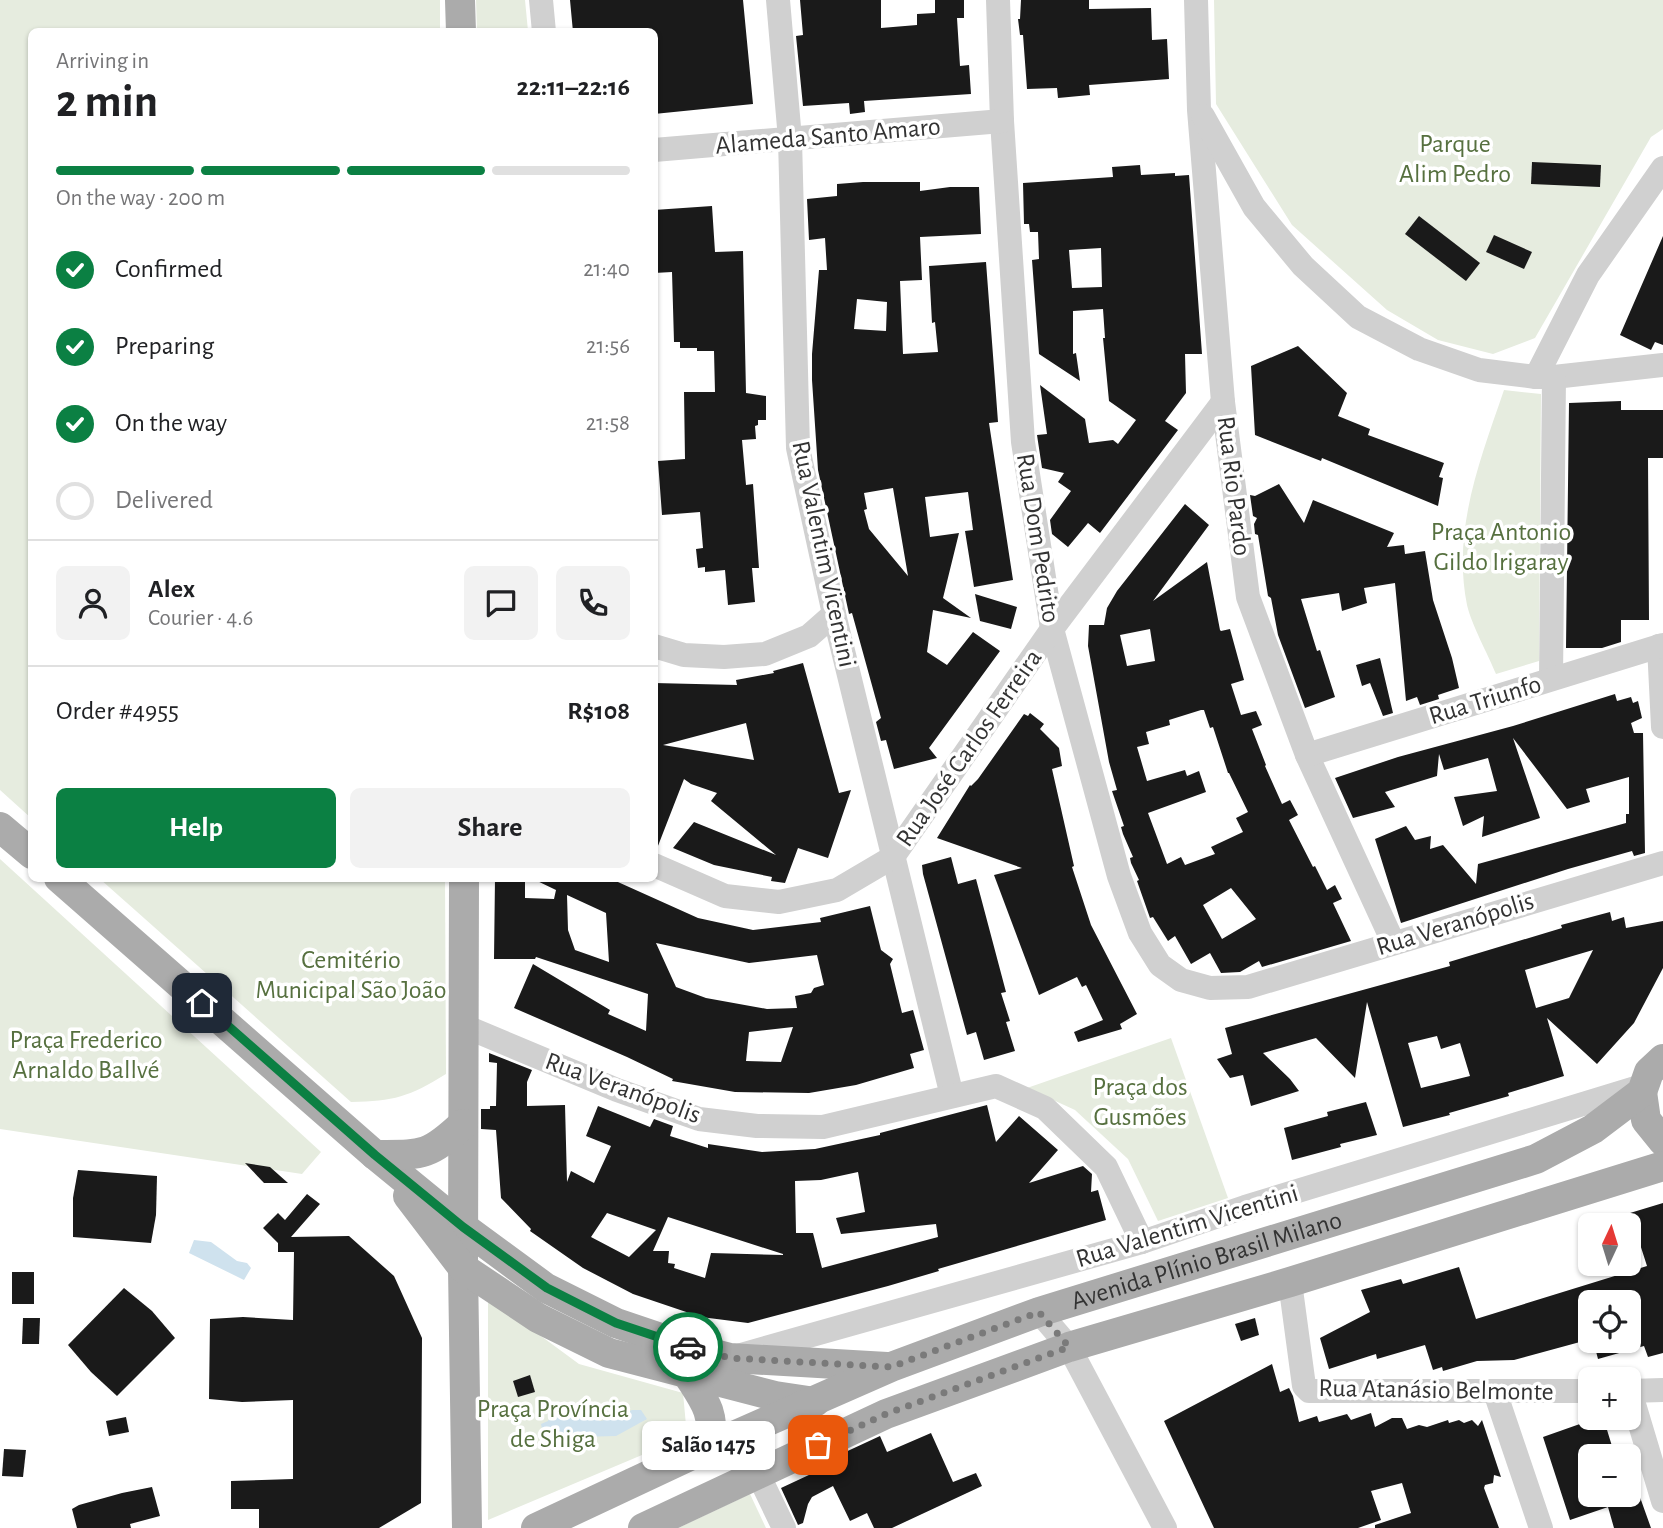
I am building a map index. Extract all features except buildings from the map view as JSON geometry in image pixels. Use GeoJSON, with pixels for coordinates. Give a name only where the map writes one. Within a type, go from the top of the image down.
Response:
{"type":"FeatureCollection","features":[{"type":"Feature","properties":{"kind":"main road"},"geometry":{"type":"LineString","coordinates":[[460,0],[461,28]]}},
{"type":"Feature","properties":{"kind":"main road"},"geometry":{"type":"LineString","coordinates":[[0,827],[28,852]]}},
{"type":"Feature","properties":{"kind":"main road"},"geometry":{"type":"LineString","coordinates":[[64,882],[375,1155],[463,1227],[547,1288],[616,1323],[687,1347],[730,1358],[891,1367]]}},
{"type":"Feature","properties":{"kind":"main road"},"geometry":{"type":"LineString","coordinates":[[464,882],[463,1268],[467,1528]]}},
{"type":"Feature","properties":{"kind":"main road"},"geometry":{"type":"LineString","coordinates":[[1653,1070],[1646,1119],[1663,1141]]}},
{"type":"Feature","properties":{"kind":"main road","name":"Avenida Plínio Brasil Milano"},"geometry":{"type":"LineString","coordinates":[[536,1528],[710,1446],[891,1367],[1039,1312],[1536,1159],[1593,1129],[1653,1070]]}},
{"type":"Feature","properties":{"kind":"main road"},"geometry":{"type":"LineString","coordinates":[[375,1155],[418,1155],[442,1144],[463,1124]]}},
{"type":"Feature","properties":{"kind":"main road"},"geometry":{"type":"LineString","coordinates":[[375,1155],[463,1268],[538,1318],[609,1353],[775,1396],[886,1414]]}},
{"type":"Feature","properties":{"kind":"main road","name":"Avenida Plínio Brasil Milano"},"geometry":{"type":"LineString","coordinates":[[643,1528],[886,1414],[1069,1347],[1290,1282],[1663,1166]]}},
{"type":"Feature","properties":{"kind":"main road"},"geometry":{"type":"LineString","coordinates":[[686,1372],[709,1409],[713,1424],[710,1446]]}},
{"type":"Feature","properties":{"kind":"street"},"geometry":{"type":"LineString","coordinates":[[541,0],[544,28]]}},
{"type":"Feature","properties":{"kind":"street","name":"Rua Valentim Vicentini"},"geometry":{"type":"LineString","coordinates":[[778,0],[790,139],[798,448],[834,614],[952,1096]]}},
{"type":"Feature","properties":{"kind":"street","name":"Rua Dom Pedrito"},"geometry":{"type":"LineString","coordinates":[[999,0],[1002,121],[1023,442],[1052,629],[1119,876],[1140,933],[1160,965],[1181,980],[1210,988],[1248,987]]}},
{"type":"Feature","properties":{"kind":"street","name":"Rua Rio Pardo"},"geometry":{"type":"LineString","coordinates":[[1196,0],[1199,110],[1223,402],[1248,597],[1307,755],[1393,942]]}},
{"type":"Feature","properties":{"kind":"street"},"geometry":{"type":"LineString","coordinates":[[1199,110],[1254,207],[1303,266],[1358,317],[1419,349],[1479,370],[1545,377],[1663,365]]}},
{"type":"Feature","properties":{"kind":"street","name":"Alameda Santo Amaro"},"geometry":{"type":"LineString","coordinates":[[658,150],[1002,121]]}},
{"type":"Feature","properties":{"kind":"street"},"geometry":{"type":"LineString","coordinates":[[1551,679],[1545,377],[1588,275],[1663,168]]}},
{"type":"Feature","properties":{"kind":"street","name":"Rua José Carlos Ferreira"},"geometry":{"type":"LineString","coordinates":[[658,867],[725,896],[779,902],[837,890],[893,857],[1052,629],[1223,402]]}},
{"type":"Feature","properties":{"kind":"street"},"geometry":{"type":"LineString","coordinates":[[658,647],[684,654],[724,657],[765,654],[809,636],[834,614]]}},
{"type":"Feature","properties":{"kind":"street"},"geometry":{"type":"LineString","coordinates":[[1661,645],[1663,727]]}},
{"type":"Feature","properties":{"kind":"street","name":"Rua Triunfo"},"geometry":{"type":"LineString","coordinates":[[1307,755],[1661,645]]}},
{"type":"Feature","properties":{"kind":"street","name":"Rua Veranópolis"},"geometry":{"type":"LineString","coordinates":[[1248,987],[1663,863]]}},
{"type":"Feature","properties":{"kind":"street","name":"Rua Veranópolis"},"geometry":{"type":"LineString","coordinates":[[464,1026],[617,1090],[699,1119],[757,1126],[823,1127],[952,1096]]}},
{"type":"Feature","properties":{"kind":"street","name":"Rua Valentim Vicentini"},"geometry":{"type":"LineString","coordinates":[[730,1358],[1142,1242],[1653,1070]]}},
{"type":"Feature","properties":{"kind":"street"},"geometry":{"type":"LineString","coordinates":[[952,1096],[996,1086],[1045,1108],[1106,1167],[1142,1242]]}},
{"type":"Feature","properties":{"kind":"street","name":"Rua Atanásio Belmonte"},"geometry":{"type":"LineString","coordinates":[[1290,1282],[1304,1386],[1309,1391],[1578,1391]]}},
{"type":"Feature","properties":{"kind":"street"},"geometry":{"type":"LineString","coordinates":[[1039,1312],[1069,1347],[1165,1528]]}},
{"type":"Feature","properties":{"kind":"street"},"geometry":{"type":"LineString","coordinates":[[1641,1391],[1663,1390]]}},
{"type":"Feature","properties":{"kind":"street"},"geometry":{"type":"LineString","coordinates":[[1495,1392],[1541,1528]]}},
{"type":"Feature","properties":{"kind":"street"},"geometry":{"type":"LineString","coordinates":[[1641,1428],[1663,1502]]}},
{"type":"Feature","properties":{"kind":"street"},"geometry":{"type":"LineString","coordinates":[[758,1474],[783,1528]]}},
{"type":"Feature","properties":{"kind":"green space"},"geometry":{"type":"Polygon","coordinates":[[[0,0],[440,0],[440,28],[28,28],[28,815],[0,790],[0,0]]]}},
{"type":"Feature","properties":{"kind":"green space"},"geometry":{"type":"Polygon","coordinates":[[[476,0],[525,0],[528,28],[477,28],[476,0]]]}},
{"type":"Feature","properties":{"kind":"green space","name":"Parque Alim Pedro"},"geometry":{"type":"Polygon","coordinates":[[[1214,0],[1663,0],[1663,129],[1651,137],[1535,338],[1493,354],[1438,340],[1387,310],[1292,225],[1216,104],[1214,0]]]}},
{"type":"Feature","properties":{"kind":"green space","name":"Praça Antonio Gildo Irigaray"},"geometry":{"type":"Polygon","coordinates":[[[1504,390],[1541,394],[1539,661],[1496,674],[1469,613],[1463,577],[1463,550],[1471,496],[1504,390]]]}},
{"type":"Feature","properties":{"kind":"green space","name":"Praça Frederico Arnaldo Ballvé"},"geometry":{"type":"Polygon","coordinates":[[[0,859],[321,1152],[302,1174],[0,1129],[0,859]]]}},
{"type":"Feature","properties":{"kind":"green space","name":"Cemitério Municipal São João"},"geometry":{"type":"Polygon","coordinates":[[[103,882],[445,882],[446,1074],[401,1096],[351,1102],[103,882]]]}},
{"type":"Feature","properties":{"kind":"green space","name":"Praça dos Gusmões"},"geometry":{"type":"Polygon","coordinates":[[[1171,1038],[1228,1198],[1158,1221],[1128,1159],[1075,1110],[1027,1088],[1171,1038]]]}},
{"type":"Feature","properties":{"kind":"green space","name":"Praça Província de Shiga"},"geometry":{"type":"Polygon","coordinates":[[[488,1297],[579,1364],[683,1393],[687,1436],[488,1520],[488,1297]]]}},
{"type":"Feature","properties":{"kind":"green space"},"geometry":{"type":"Polygon","coordinates":[[[750,1494],[766,1528],[678,1528],[750,1494]]]}},
{"type":"Feature","properties":{"kind":"water"},"geometry":{"type":"Polygon","coordinates":[[[194,1240],[211,1242],[237,1261],[247,1263],[251,1268],[244,1280],[189,1253],[194,1240]]]}},
{"type":"Feature","properties":{"kind":"water"},"geometry":{"type":"Polygon","coordinates":[[[554,1408],[582,1410],[600,1421],[632,1410],[641,1410],[647,1419],[616,1436],[544,1438],[541,1424],[548,1421],[554,1408]]]}},
{"type":"Feature","properties":{"kind":"way so far"},"geometry":{"type":"LineString","coordinates":[[688,1347],[730,1358],[891,1367],[1039,1312],[1069,1347],[886,1414],[818,1445]]}},
{"type":"Feature","properties":{"kind":"place","name":"Salão 1475"},"geometry":{"type":"Point","coordinates":[818,1445]}},
{"type":"Feature","properties":{"kind":"route"},"geometry":{"type":"LineString","coordinates":[[202,1003],[375,1155],[463,1227],[547,1288],[616,1323],[688,1347]]}}]}
